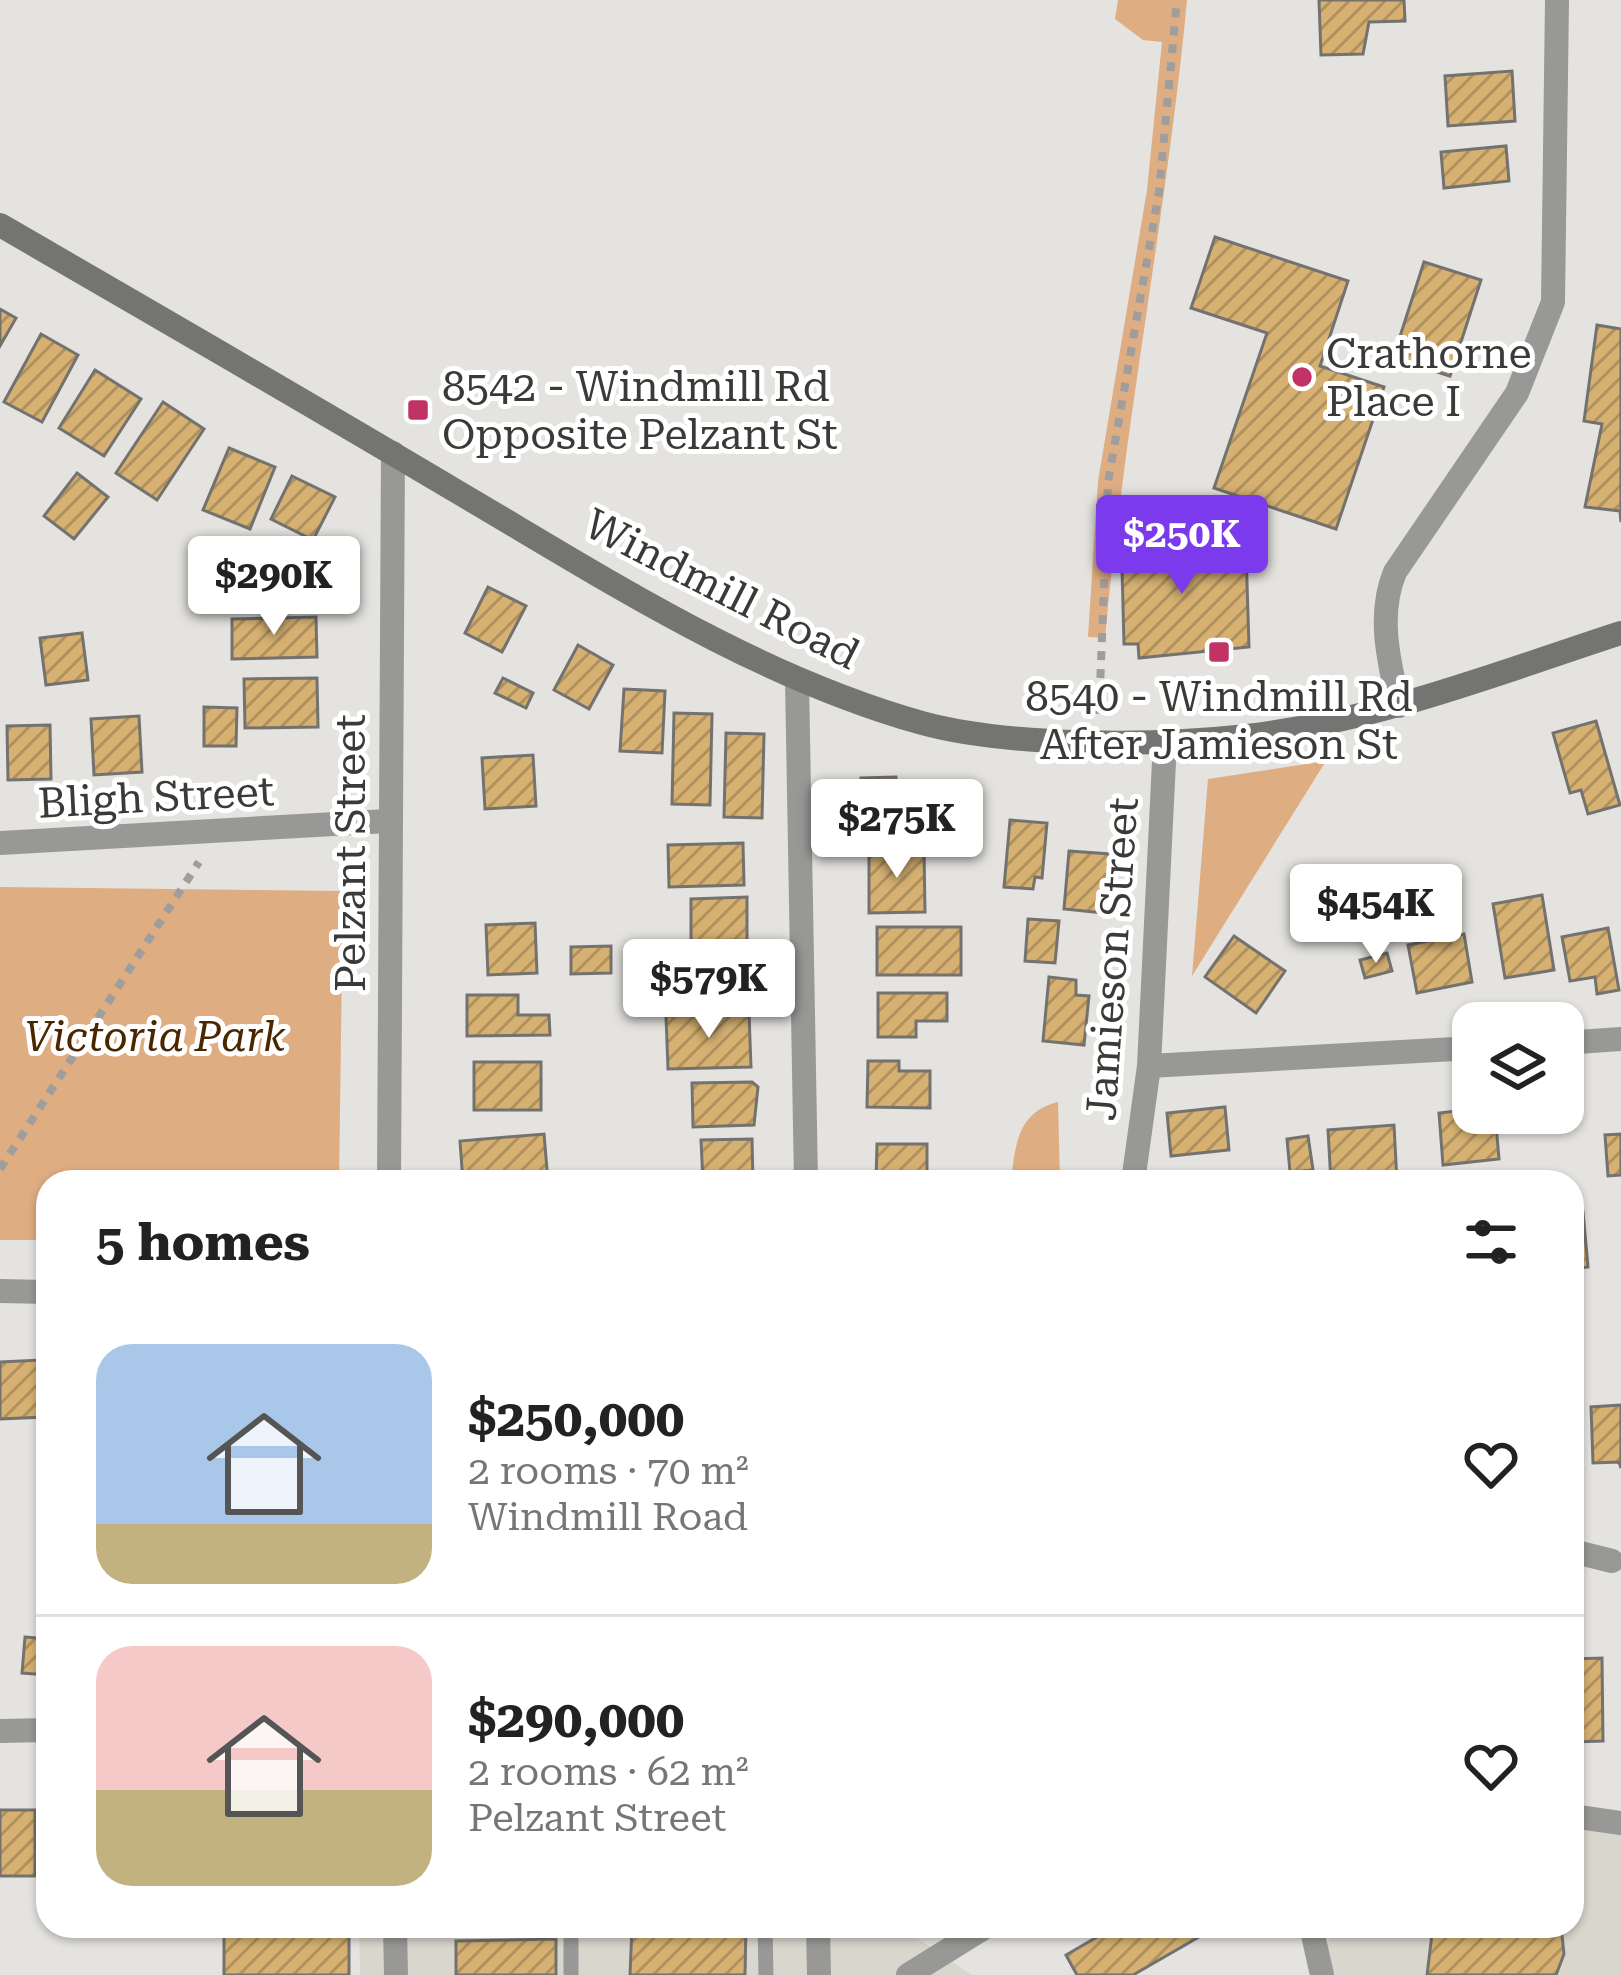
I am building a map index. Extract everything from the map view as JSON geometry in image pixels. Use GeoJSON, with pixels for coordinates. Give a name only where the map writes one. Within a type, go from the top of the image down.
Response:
{"type":"FeatureCollection","features":[{"type":"Feature","properties":{"kind":"main road","name":"Windmill Road"},"geometry":{"type":"LineString","coordinates":[[0,225],[660,611],[797,680],[926,724],[1100,740],[1165,741],[1309,727],[1399,706],[1621,633]]}},
{"type":"Feature","properties":{"kind":"street"},"geometry":{"type":"LineString","coordinates":[[1399,706],[1388,653],[1385,596],[1395,572],[1517,393],[1553,302],[1557,0]]}},
{"type":"Feature","properties":{"kind":"street","name":"Pelzant Street"},"geometry":{"type":"LineString","coordinates":[[389,1170],[393,453]]}},
{"type":"Feature","properties":{"kind":"street"},"geometry":{"type":"LineString","coordinates":[[797,680],[806,1170]]}},
{"type":"Feature","properties":{"kind":"street","name":"Jamieson Street"},"geometry":{"type":"LineString","coordinates":[[1134,1170],[1149,1066],[1165,741]]}},
{"type":"Feature","properties":{"kind":"street","name":"Bligh Street"},"geometry":{"type":"LineString","coordinates":[[0,843],[216,835],[388,821]]}},
{"type":"Feature","properties":{"kind":"street"},"geometry":{"type":"LineString","coordinates":[[1584,1042],[1621,1039]]}},
{"type":"Feature","properties":{"kind":"street"},"geometry":{"type":"LineString","coordinates":[[1149,1066],[1452,1049]]}},
{"type":"Feature","properties":{"kind":"street"},"geometry":{"type":"LineString","coordinates":[[0,1291],[36,1292]]}},
{"type":"Feature","properties":{"kind":"street"},"geometry":{"type":"LineString","coordinates":[[1584,1554],[1612,1561]]}},
{"type":"Feature","properties":{"kind":"street"},"geometry":{"type":"LineString","coordinates":[[0,1731],[36,1730]]}},
{"type":"Feature","properties":{"kind":"street"},"geometry":{"type":"LineString","coordinates":[[1584,1818],[1621,1823]]}},
{"type":"Feature","properties":{"kind":"street"},"geometry":{"type":"LineString","coordinates":[[395,1938],[396,1975]]}},
{"type":"Feature","properties":{"kind":"street"},"geometry":{"type":"LineString","coordinates":[[818,1938],[819,1975]]}},
{"type":"Feature","properties":{"kind":"street"},"geometry":{"type":"LineString","coordinates":[[908,1975],[968,1938]]}},
{"type":"Feature","properties":{"kind":"street"},"geometry":{"type":"LineString","coordinates":[[1314,1938],[1322,1975]]}},
{"type":"Feature","properties":{"kind":"lane"},"geometry":{"type":"LineString","coordinates":[[571,1975],[572,1938]]}},
{"type":"Feature","properties":{"kind":"lane"},"geometry":{"type":"LineString","coordinates":[[765,1938],[766,1975]]}},
{"type":"Feature","properties":{"kind":"path"},"geometry":{"type":"LineString","coordinates":[[1100,740],[1108,482],[1159,192],[1177,0]]}},
{"type":"Feature","properties":{"kind":"path"},"geometry":{"type":"LineString","coordinates":[[0,1169],[216,835]]}},
{"type":"Feature","properties":{"kind":"shaded area"},"geometry":{"type":"Polygon","coordinates":[[[1584,1817],[1621,1823],[1621,1975],[1323,1975],[1329,1938],[1584,1938],[1584,1817]]]}},
{"type":"Feature","properties":{"kind":"shaded area"},"geometry":{"type":"Polygon","coordinates":[[[359,1938],[917,1938],[972,1975],[360,1975],[359,1938]]]}},
{"type":"Feature","properties":{"kind":"green space"},"geometry":{"type":"Polygon","coordinates":[[[1118,0],[1187,0],[1105,638],[1088,637],[1098,481],[1147,190],[1162,42],[1143,40],[1115,19],[1118,0]]]}},
{"type":"Feature","properties":{"kind":"green space"},"geometry":{"type":"Polygon","coordinates":[[[1326,761],[1192,976],[1208,779],[1326,761]]]}},
{"type":"Feature","properties":{"kind":"green space","name":"Victoria Park"},"geometry":{"type":"Polygon","coordinates":[[[0,887],[343,891],[339,1170],[36,1170],[36,1240],[0,1240],[0,887]]]}},
{"type":"Feature","properties":{"kind":"green space"},"geometry":{"type":"Polygon","coordinates":[[[1058,1102],[1060,1170],[1013,1170],[1021,1132],[1044,1107],[1058,1102]]]}},
{"type":"Feature","properties":{"kind":"building"},"geometry":{"type":"Polygon","coordinates":[[[1319,0],[1404,0],[1405,21],[1369,22],[1363,54],[1321,55],[1319,0]]]}},
{"type":"Feature","properties":{"kind":"building"},"geometry":{"type":"Polygon","coordinates":[[[1512,71],[1515,121],[1448,126],[1445,76],[1512,71]]]}},
{"type":"Feature","properties":{"kind":"building"},"geometry":{"type":"Polygon","coordinates":[[[1506,146],[1509,181],[1444,188],[1441,152],[1506,146]]]}},
{"type":"Feature","properties":{"kind":"building","name":"Crathorne Place I"},"geometry":{"type":"Polygon","coordinates":[[[1215,237],[1348,281],[1320,366],[1384,387],[1336,529],[1214,488],[1267,333],[1191,308],[1215,237]]]}},
{"type":"Feature","properties":{"kind":"building"},"geometry":{"type":"Polygon","coordinates":[[[1424,262],[1481,280],[1450,376],[1393,358],[1424,262]]]}},
{"type":"Feature","properties":{"kind":"building"},"geometry":{"type":"Polygon","coordinates":[[[0,309],[16,318],[0,346],[0,309]]]}},
{"type":"Feature","properties":{"kind":"building"},"geometry":{"type":"Polygon","coordinates":[[[1597,325],[1621,329],[1621,522],[1620,511],[1585,507],[1602,424],[1584,421],[1597,325]]]}},
{"type":"Feature","properties":{"kind":"building"},"geometry":{"type":"Polygon","coordinates":[[[41,334],[78,355],[42,422],[4,402],[41,334]]]}},
{"type":"Feature","properties":{"kind":"building"},"geometry":{"type":"Polygon","coordinates":[[[95,370],[141,399],[104,456],[59,428],[95,370]]]}},
{"type":"Feature","properties":{"kind":"building"},"geometry":{"type":"Polygon","coordinates":[[[163,402],[204,429],[157,500],[116,473],[163,402]]]}},
{"type":"Feature","properties":{"kind":"building"},"geometry":{"type":"Polygon","coordinates":[[[229,448],[275,467],[250,529],[203,510],[229,448]]]}},
{"type":"Feature","properties":{"kind":"building"},"geometry":{"type":"Polygon","coordinates":[[[77,473],[108,497],[74,539],[44,516],[77,473]]]}},
{"type":"Feature","properties":{"kind":"building"},"geometry":{"type":"Polygon","coordinates":[[[292,476],[335,497],[313,540],[271,519],[292,476]]]}},
{"type":"Feature","properties":{"kind":"building"},"geometry":{"type":"Polygon","coordinates":[[[1177,529],[1178,579],[1182,566],[1198,566],[1197,551],[1246,550],[1249,647],[1139,658],[1138,644],[1124,644],[1121,530],[1177,529]]]}},
{"type":"Feature","properties":{"kind":"building"},"geometry":{"type":"Polygon","coordinates":[[[488,587],[526,606],[502,652],[465,633],[488,587]]]}},
{"type":"Feature","properties":{"kind":"building"},"geometry":{"type":"Polygon","coordinates":[[[316,617],[317,657],[232,659],[232,619],[316,617]]]}},
{"type":"Feature","properties":{"kind":"building"},"geometry":{"type":"Polygon","coordinates":[[[82,633],[88,680],[46,685],[40,638],[82,633]]]}},
{"type":"Feature","properties":{"kind":"building"},"geometry":{"type":"Polygon","coordinates":[[[578,645],[613,665],[589,709],[554,690],[578,645]]]}},
{"type":"Feature","properties":{"kind":"building"},"geometry":{"type":"Polygon","coordinates":[[[317,678],[318,727],[245,728],[244,679],[317,678]]]}},
{"type":"Feature","properties":{"kind":"building"},"geometry":{"type":"Polygon","coordinates":[[[503,678],[533,693],[526,708],[495,693],[503,678]]]}},
{"type":"Feature","properties":{"kind":"building"},"geometry":{"type":"Polygon","coordinates":[[[624,689],[665,691],[662,753],[620,751],[624,689]]]}},
{"type":"Feature","properties":{"kind":"building"},"geometry":{"type":"Polygon","coordinates":[[[204,707],[237,708],[236,746],[204,746],[204,707]]]}},
{"type":"Feature","properties":{"kind":"building"},"geometry":{"type":"Polygon","coordinates":[[[674,713],[712,714],[710,805],[672,804],[674,713]]]}},
{"type":"Feature","properties":{"kind":"building"},"geometry":{"type":"Polygon","coordinates":[[[139,716],[142,772],[94,775],[91,719],[139,716]]]}},
{"type":"Feature","properties":{"kind":"building"},"geometry":{"type":"Polygon","coordinates":[[[1596,721],[1620,805],[1588,814],[1581,790],[1570,793],[1553,733],[1596,721]]]}},
{"type":"Feature","properties":{"kind":"building"},"geometry":{"type":"Polygon","coordinates":[[[50,725],[51,779],[8,780],[7,726],[50,725]]]}},
{"type":"Feature","properties":{"kind":"building"},"geometry":{"type":"Polygon","coordinates":[[[726,733],[764,734],[762,818],[724,817],[726,733]]]}},
{"type":"Feature","properties":{"kind":"building"},"geometry":{"type":"Polygon","coordinates":[[[533,755],[536,806],[485,809],[482,758],[533,755]]]}},
{"type":"Feature","properties":{"kind":"building"},"geometry":{"type":"Polygon","coordinates":[[[896,777],[897,793],[933,792],[934,826],[862,828],[861,778],[896,777]]]}},
{"type":"Feature","properties":{"kind":"building"},"geometry":{"type":"Polygon","coordinates":[[[1010,820],[1047,823],[1042,878],[1035,877],[1033,889],[1004,887],[1010,820]]]}},
{"type":"Feature","properties":{"kind":"building"},"geometry":{"type":"Polygon","coordinates":[[[743,843],[744,885],[669,887],[668,845],[743,843]]]}},
{"type":"Feature","properties":{"kind":"building"},"geometry":{"type":"Polygon","coordinates":[[[869,850],[924,850],[925,912],[869,913],[869,850]]]}},
{"type":"Feature","properties":{"kind":"building"},"geometry":{"type":"Polygon","coordinates":[[[1069,851],[1110,854],[1104,913],[1064,909],[1069,851]]]}},
{"type":"Feature","properties":{"kind":"building"},"geometry":{"type":"Polygon","coordinates":[[[1542,895],[1554,970],[1505,978],[1493,904],[1542,895]]]}},
{"type":"Feature","properties":{"kind":"building"},"geometry":{"type":"Polygon","coordinates":[[[747,897],[747,940],[691,941],[691,899],[747,897]]]}},
{"type":"Feature","properties":{"kind":"building"},"geometry":{"type":"Polygon","coordinates":[[[1028,919],[1059,921],[1055,963],[1025,961],[1028,919]]]}},
{"type":"Feature","properties":{"kind":"building"},"geometry":{"type":"Polygon","coordinates":[[[535,923],[537,973],[488,975],[486,925],[535,923]]]}},
{"type":"Feature","properties":{"kind":"building"},"geometry":{"type":"Polygon","coordinates":[[[877,927],[961,927],[961,975],[877,975],[877,927]]]}},
{"type":"Feature","properties":{"kind":"building"},"geometry":{"type":"Polygon","coordinates":[[[1608,928],[1619,990],[1597,994],[1595,977],[1570,981],[1562,937],[1608,928]]]}},
{"type":"Feature","properties":{"kind":"building"},"geometry":{"type":"Polygon","coordinates":[[[1464,934],[1472,982],[1417,993],[1408,945],[1464,934]]]}},
{"type":"Feature","properties":{"kind":"building"},"geometry":{"type":"Polygon","coordinates":[[[1234,936],[1285,971],[1256,1013],[1205,977],[1234,936]]]}},
{"type":"Feature","properties":{"kind":"building"},"geometry":{"type":"Polygon","coordinates":[[[611,946],[611,973],[571,974],[571,947],[611,946]]]}},
{"type":"Feature","properties":{"kind":"building"},"geometry":{"type":"Polygon","coordinates":[[[1387,953],[1392,971],[1365,978],[1360,960],[1387,953]]]}},
{"type":"Feature","properties":{"kind":"building"},"geometry":{"type":"Polygon","coordinates":[[[752,954],[753,994],[694,996],[693,956],[752,954]]]}},
{"type":"Feature","properties":{"kind":"building"},"geometry":{"type":"Polygon","coordinates":[[[1049,977],[1076,980],[1076,995],[1089,996],[1084,1045],[1043,1041],[1049,977]]]}},
{"type":"Feature","properties":{"kind":"building"},"geometry":{"type":"Polygon","coordinates":[[[878,993],[947,993],[947,1021],[916,1021],[916,1037],[878,1037],[878,993]]]}},
{"type":"Feature","properties":{"kind":"building"},"geometry":{"type":"Polygon","coordinates":[[[467,995],[518,995],[518,1015],[549,1015],[550,1035],[467,1036],[467,995]]]}},
{"type":"Feature","properties":{"kind":"building"},"geometry":{"type":"Polygon","coordinates":[[[749,1013],[751,1067],[668,1069],[666,1016],[749,1013]]]}},
{"type":"Feature","properties":{"kind":"building"},"geometry":{"type":"Polygon","coordinates":[[[868,1061],[899,1061],[899,1071],[930,1071],[930,1108],[867,1107],[868,1061]]]}},
{"type":"Feature","properties":{"kind":"building"},"geometry":{"type":"Polygon","coordinates":[[[474,1062],[541,1062],[541,1110],[474,1110],[474,1062]]]}},
{"type":"Feature","properties":{"kind":"building"},"geometry":{"type":"Polygon","coordinates":[[[752,1082],[758,1087],[754,1125],[693,1127],[692,1083],[752,1082]]]}},
{"type":"Feature","properties":{"kind":"building"},"geometry":{"type":"Polygon","coordinates":[[[1225,1107],[1229,1150],[1171,1156],[1167,1113],[1225,1107]]]}},
{"type":"Feature","properties":{"kind":"building"},"geometry":{"type":"Polygon","coordinates":[[[1452,1111],[1452,1134],[1497,1134],[1499,1159],[1443,1165],[1439,1113],[1452,1111]]]}},
{"type":"Feature","properties":{"kind":"building"},"geometry":{"type":"Polygon","coordinates":[[[1394,1125],[1396,1170],[1330,1170],[1328,1130],[1394,1125]]]}},
{"type":"Feature","properties":{"kind":"building"},"geometry":{"type":"Polygon","coordinates":[[[544,1134],[547,1170],[462,1170],[460,1141],[544,1134]]]}},
{"type":"Feature","properties":{"kind":"building"},"geometry":{"type":"Polygon","coordinates":[[[1621,1134],[1621,1175],[1608,1176],[1605,1135],[1621,1134]]]}},
{"type":"Feature","properties":{"kind":"building"},"geometry":{"type":"Polygon","coordinates":[[[1308,1136],[1313,1170],[1290,1170],[1287,1139],[1308,1136]]]}},
{"type":"Feature","properties":{"kind":"building"},"geometry":{"type":"Polygon","coordinates":[[[752,1139],[753,1170],[702,1170],[701,1140],[752,1139]]]}},
{"type":"Feature","properties":{"kind":"building"},"geometry":{"type":"Polygon","coordinates":[[[877,1144],[927,1144],[927,1170],[876,1170],[877,1144]]]}},
{"type":"Feature","properties":{"kind":"building"},"geometry":{"type":"Polygon","coordinates":[[[36,1360],[36,1417],[0,1419],[0,1362],[36,1360]]]}},
{"type":"Feature","properties":{"kind":"building"},"geometry":{"type":"Polygon","coordinates":[[[1621,1405],[1621,1468],[1619,1462],[1593,1463],[1591,1407],[1621,1405]]]}},
{"type":"Feature","properties":{"kind":"building"},"geometry":{"type":"Polygon","coordinates":[[[25,1637],[36,1638],[36,1674],[22,1673],[25,1637]]]}},
{"type":"Feature","properties":{"kind":"building"},"geometry":{"type":"Polygon","coordinates":[[[1602,1658],[1603,1741],[1584,1742],[1584,1659],[1602,1658]]]}},
{"type":"Feature","properties":{"kind":"building"},"geometry":{"type":"Polygon","coordinates":[[[0,1810],[35,1810],[35,1876],[0,1876],[0,1810]]]}},
{"type":"Feature","properties":{"kind":"building"},"geometry":{"type":"Polygon","coordinates":[[[224,1938],[349,1938],[349,1975],[224,1975],[224,1938]]]}},
{"type":"Feature","properties":{"kind":"building"},"geometry":{"type":"Polygon","coordinates":[[[632,1938],[746,1938],[745,1975],[630,1975],[632,1938]]]}},
{"type":"Feature","properties":{"kind":"building"},"geometry":{"type":"Polygon","coordinates":[[[1095,1938],[1197,1938],[1133,1975],[1077,1975],[1066,1955],[1095,1938]]]}},
{"type":"Feature","properties":{"kind":"building"},"geometry":{"type":"Polygon","coordinates":[[[1432,1938],[1562,1938],[1564,1954],[1556,1975],[1427,1975],[1432,1938]]]}},
{"type":"Feature","properties":{"kind":"building"},"geometry":{"type":"Polygon","coordinates":[[[556,1939],[556,1975],[456,1975],[456,1941],[556,1939]]]}},
{"type":"Feature","properties":{"kind":"place","name":"Crathorne Place I"},"geometry":{"type":"Point","coordinates":[1302,377]}},
{"type":"Feature","properties":{"kind":"place","name":"8542 - Windmill Rd Opposite Pelzant St"},"geometry":{"type":"Point","coordinates":[418,410]}},
{"type":"Feature","properties":{"kind":"place","name":"8540 - Windmill Rd After Jamieson St"},"geometry":{"type":"Point","coordinates":[1219,652]}}]}
